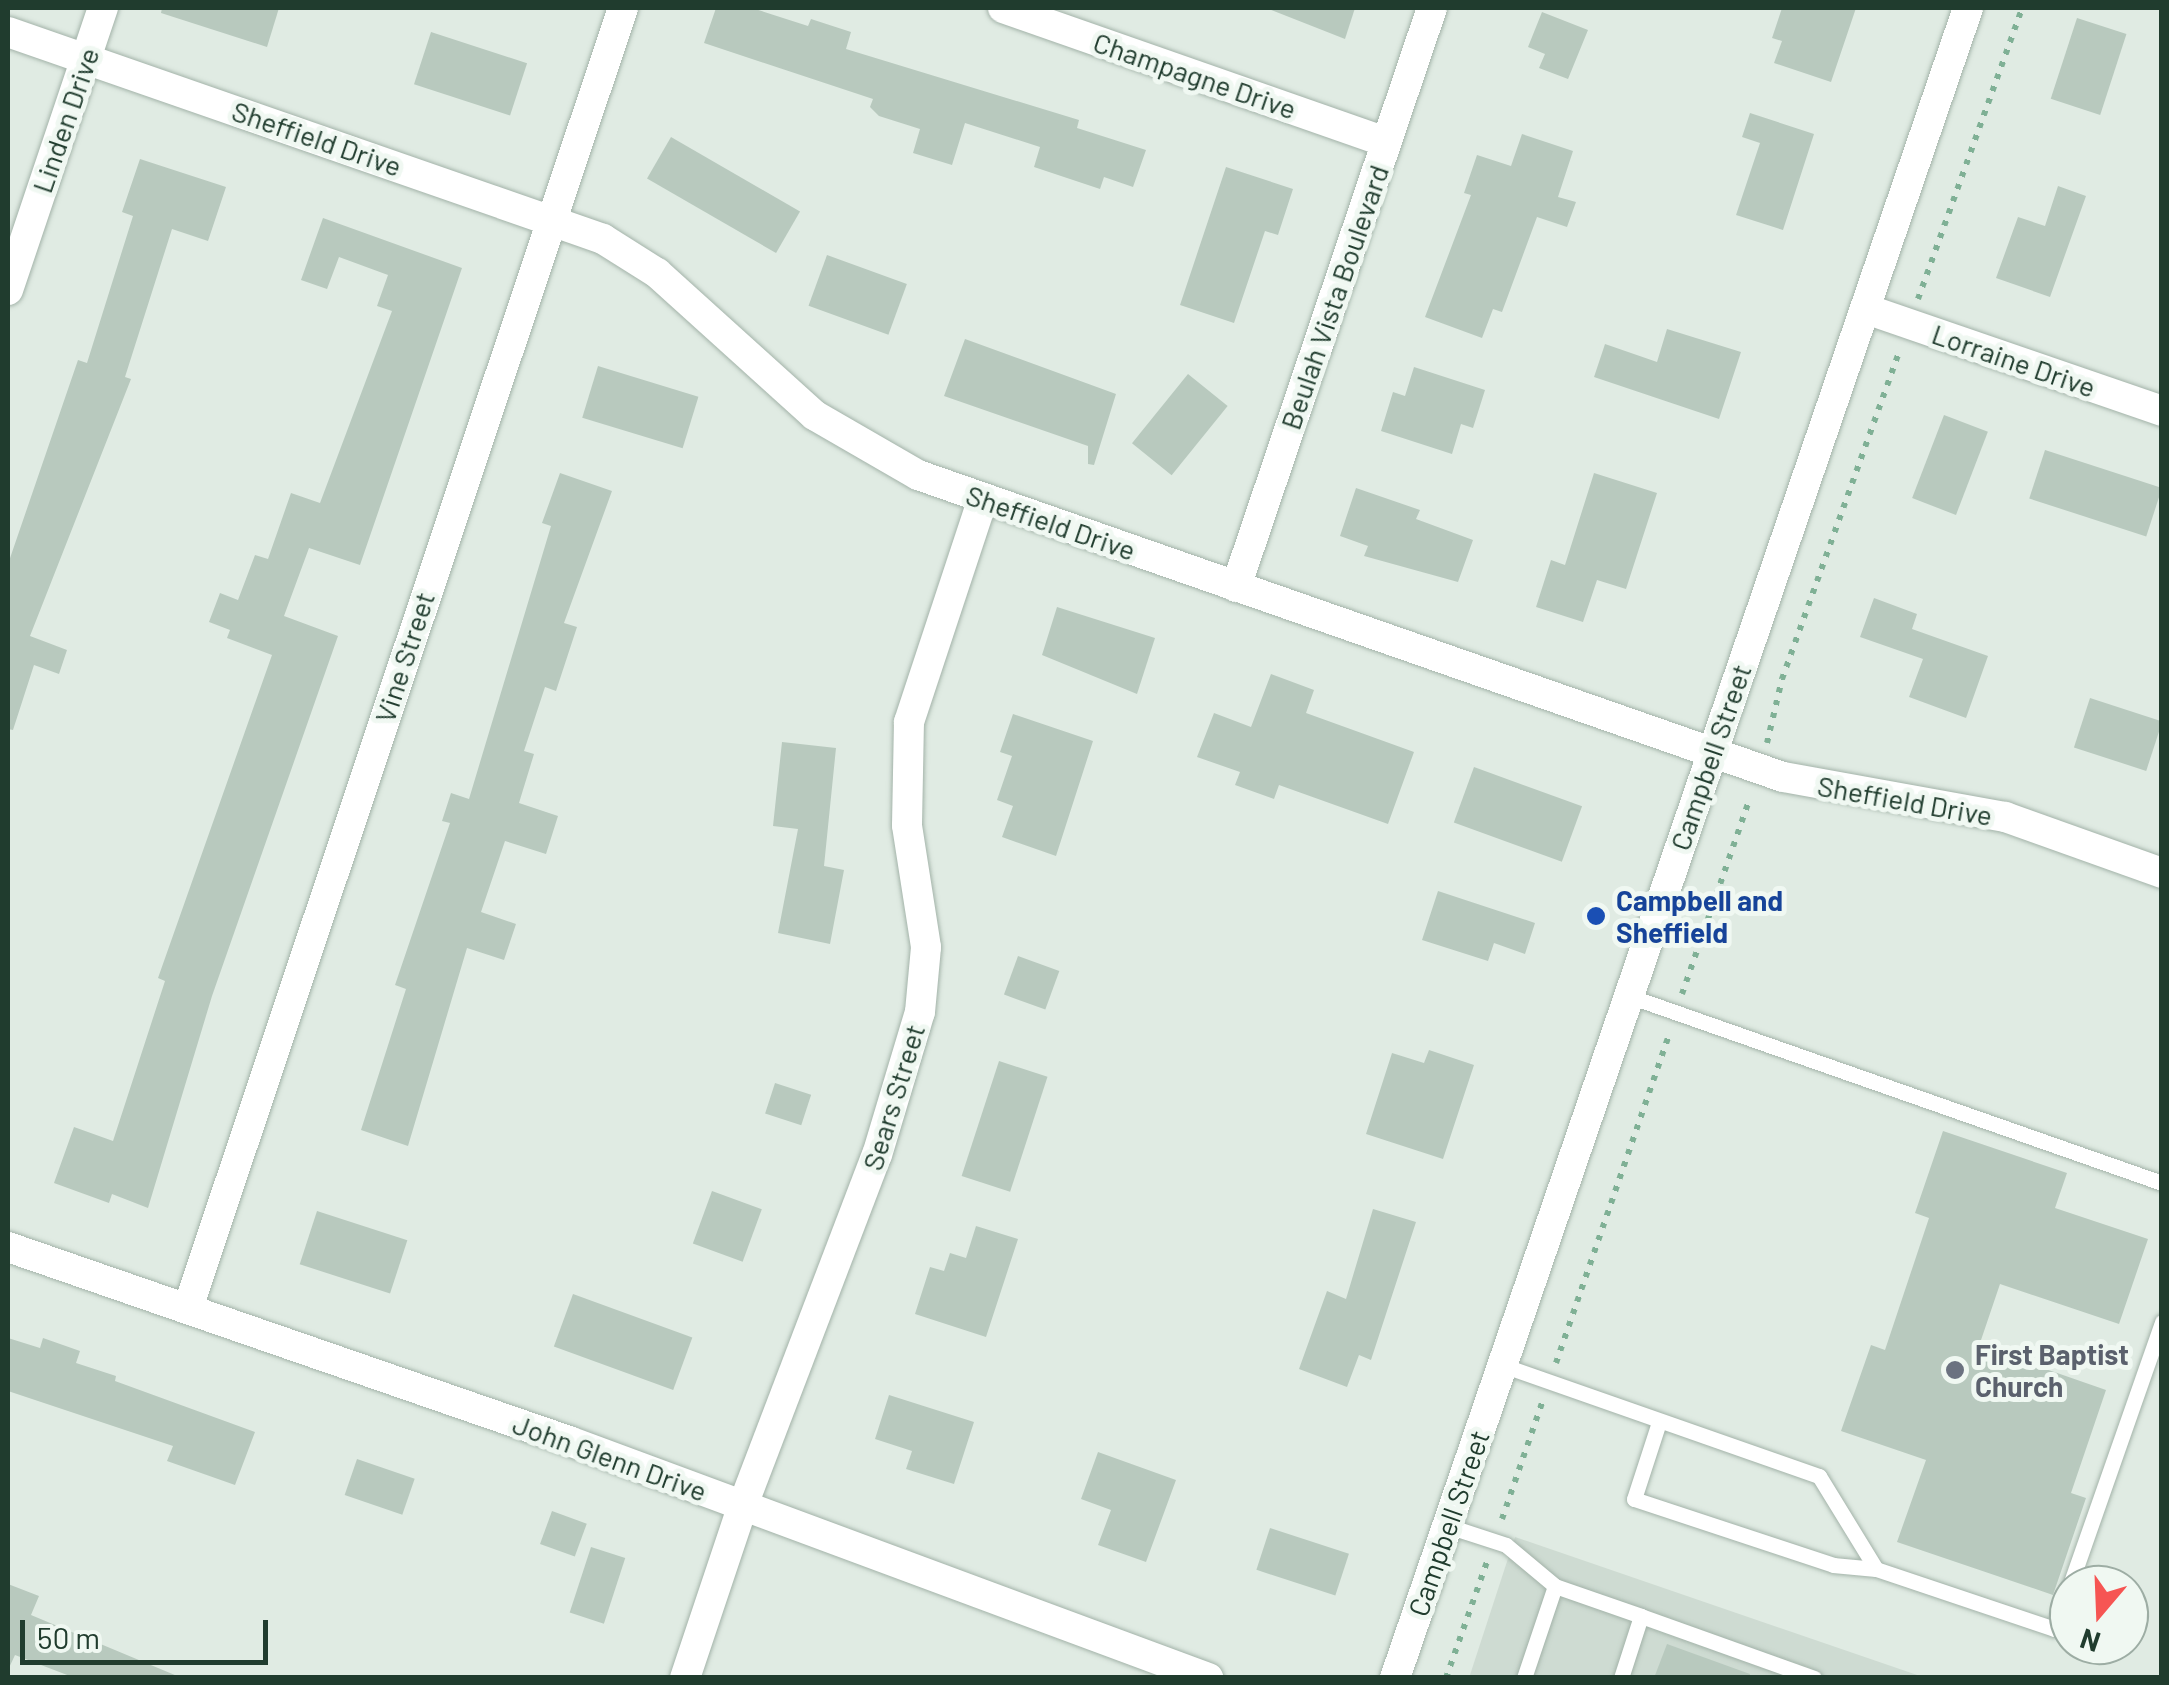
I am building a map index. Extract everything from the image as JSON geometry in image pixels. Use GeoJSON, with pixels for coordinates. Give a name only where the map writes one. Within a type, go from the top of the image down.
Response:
{"type":"FeatureCollection","features":[{"type":"Feature","properties":{"kind":"street","name":"Linden Drive"},"geometry":{"type":"LineString","coordinates":[[8,290],[103,8]]}},
{"type":"Feature","properties":{"kind":"street","name":"Vine Street"},"geometry":{"type":"LineString","coordinates":[[188,1308],[623,8]]}},
{"type":"Feature","properties":{"kind":"street","name":"Champagne Drive"},"geometry":{"type":"LineString","coordinates":[[1003,8],[1386,142]]}},
{"type":"Feature","properties":{"kind":"street","name":"Beulah Vista Boulevard"},"geometry":{"type":"LineString","coordinates":[[1236,587],[1432,8]]}},
{"type":"Feature","properties":{"kind":"street","name":"Campbell Street"},"geometry":{"type":"LineString","coordinates":[[1395,1678],[1968,8]]}},
{"type":"Feature","properties":{"kind":"street","name":"Sheffield Drive"},"geometry":{"type":"LineString","coordinates":[[8,32],[550,218],[603,240],[657,273],[814,415],[859,447],[983,498],[1759,768],[1848,794],[2005,817],[2162,873]]}},
{"type":"Feature","properties":{"kind":"street","name":"Lorraine Drive"},"geometry":{"type":"LineString","coordinates":[[1866,309],[2162,410]]}},
{"type":"Feature","properties":{"kind":"street","name":"Sears Street"},"geometry":{"type":"LineString","coordinates":[[685,1678],[743,1505],[878,1155],[920,1012],[926,947],[907,825],[909,722],[983,498]]}},
{"type":"Feature","properties":{"kind":"street","name":"John Glenn Drive"},"geometry":{"type":"LineString","coordinates":[[8,1247],[743,1505],[1208,1678]]}},
{"type":"Feature","properties":{"kind":"lane"},"geometry":{"type":"LineString","coordinates":[[1628,996],[2162,1183]]}},
{"type":"Feature","properties":{"kind":"lane"},"geometry":{"type":"LineString","coordinates":[[2076,1565],[2162,1322]]}},
{"type":"Feature","properties":{"kind":"lane"},"geometry":{"type":"LineString","coordinates":[[1502,1365],[1819,1476],[1876,1568]]}},
{"type":"Feature","properties":{"kind":"lane"},"geometry":{"type":"LineString","coordinates":[[1659,1422],[1634,1499],[1832,1565],[1876,1568],[2049,1627]]}},
{"type":"Feature","properties":{"kind":"lane"},"geometry":{"type":"LineString","coordinates":[[1448,1526],[1494,1541],[1555,1586],[1814,1678]]}},
{"type":"Feature","properties":{"kind":"lane"},"geometry":{"type":"LineString","coordinates":[[1524,1678],[1555,1586]]}},
{"type":"Feature","properties":{"kind":"lane"},"geometry":{"type":"LineString","coordinates":[[1620,1678],[1642,1616]]}},
{"type":"Feature","properties":{"kind":"path"},"geometry":{"type":"LineString","coordinates":[[1446,1678],[1759,768],[1782,679],[2022,8]]}},
{"type":"Feature","properties":{"kind":"shaded area"},"geometry":{"type":"Polygon","coordinates":[[[1515,1537],[1923,1677],[1469,1678],[1515,1537]]]}},
{"type":"Feature","properties":{"kind":"building"},"geometry":{"type":"Polygon","coordinates":[[[162,8],[279,8],[267,47],[161,13],[162,8]]]}},
{"type":"Feature","properties":{"kind":"building"},"geometry":{"type":"Polygon","coordinates":[[[716,8],[752,8],[808,26],[811,19],[851,32],[846,49],[1079,120],[1077,128],[1146,150],[1133,187],[1104,177],[1100,189],[1034,167],[1040,147],[965,123],[952,165],[913,153],[920,129],[879,116],[870,107],[873,99],[704,43],[716,8]]]}},
{"type":"Feature","properties":{"kind":"building"},"geometry":{"type":"Polygon","coordinates":[[[1266,8],[1355,8],[1345,39],[1266,8]]]}},
{"type":"Feature","properties":{"kind":"building"},"geometry":{"type":"Polygon","coordinates":[[[1782,8],[1856,8],[1831,82],[1774,63],[1782,41],[1772,38],[1782,8]]]}},
{"type":"Feature","properties":{"kind":"building"},"geometry":{"type":"Polygon","coordinates":[[[1542,12],[1588,30],[1568,79],[1539,68],[1545,54],[1528,47],[1542,12]]]}},
{"type":"Feature","properties":{"kind":"building"},"geometry":{"type":"Polygon","coordinates":[[[2077,18],[2126,34],[2100,115],[2051,99],[2077,18]]]}},
{"type":"Feature","properties":{"kind":"building"},"geometry":{"type":"Polygon","coordinates":[[[431,32],[527,63],[510,116],[414,84],[431,32]]]}},
{"type":"Feature","properties":{"kind":"building"},"geometry":{"type":"Polygon","coordinates":[[[1750,113],[1814,134],[1783,230],[1736,215],[1760,143],[1742,137],[1750,113]]]}},
{"type":"Feature","properties":{"kind":"building"},"geometry":{"type":"Polygon","coordinates":[[[1522,134],[1573,151],[1558,197],[1576,202],[1567,227],[1537,217],[1502,312],[1493,309],[1482,338],[1425,317],[1471,195],[1464,193],[1477,155],[1511,166],[1522,134]]]}},
{"type":"Feature","properties":{"kind":"building"},"geometry":{"type":"Polygon","coordinates":[[[671,137],[800,211],[776,253],[647,179],[671,137]]]}},
{"type":"Feature","properties":{"kind":"building"},"geometry":{"type":"Polygon","coordinates":[[[140,159],[226,187],[208,241],[172,229],[125,377],[131,379],[30,636],[67,650],[59,674],[34,665],[13,730],[8,729],[8,564],[78,360],[87,363],[133,216],[122,212],[140,159]]]}},
{"type":"Feature","properties":{"kind":"building"},"geometry":{"type":"Polygon","coordinates":[[[1226,167],[1293,189],[1278,235],[1265,231],[1234,323],[1180,305],[1226,167]]]}},
{"type":"Feature","properties":{"kind":"building"},"geometry":{"type":"Polygon","coordinates":[[[2058,186],[2086,196],[2050,297],[1996,278],[2018,217],[2045,226],[2058,186]]]}},
{"type":"Feature","properties":{"kind":"building"},"geometry":{"type":"Polygon","coordinates":[[[323,218],[462,268],[360,565],[309,548],[284,616],[338,636],[212,996],[148,1208],[112,1194],[109,1203],[54,1183],[74,1127],[113,1141],[165,981],[158,978],[272,655],[227,638],[230,630],[209,622],[220,593],[238,600],[255,555],[268,559],[291,493],[320,503],[392,311],[377,306],[388,275],[339,257],[327,289],[301,280],[323,218]]]}},
{"type":"Feature","properties":{"kind":"building"},"geometry":{"type":"Polygon","coordinates":[[[827,255],[907,284],[888,335],[809,306],[827,255]]]}},
{"type":"Feature","properties":{"kind":"building"},"geometry":{"type":"Polygon","coordinates":[[[1667,329],[1741,352],[1719,419],[1594,377],[1605,344],[1657,362],[1667,329]]]}},
{"type":"Feature","properties":{"kind":"building"},"geometry":{"type":"Polygon","coordinates":[[[965,339],[1116,394],[1094,465],[1088,464],[1088,446],[944,396],[965,339]]]}},
{"type":"Feature","properties":{"kind":"building"},"geometry":{"type":"Polygon","coordinates":[[[598,366],[698,397],[683,448],[582,418],[598,366]]]}},
{"type":"Feature","properties":{"kind":"building"},"geometry":{"type":"Polygon","coordinates":[[[1414,367],[1485,390],[1473,428],[1461,424],[1452,454],[1381,431],[1393,392],[1405,396],[1414,367]]]}},
{"type":"Feature","properties":{"kind":"building"},"geometry":{"type":"Polygon","coordinates":[[[1188,374],[1228,406],[1172,475],[1132,443],[1188,374]]]}},
{"type":"Feature","properties":{"kind":"building"},"geometry":{"type":"Polygon","coordinates":[[[1944,415],[1988,432],[1956,515],[1912,498],[1944,415]]]}},
{"type":"Feature","properties":{"kind":"building"},"geometry":{"type":"Polygon","coordinates":[[[2045,450],[2162,488],[2146,537],[2029,499],[2045,450]]]}},
{"type":"Feature","properties":{"kind":"building"},"geometry":{"type":"Polygon","coordinates":[[[560,473],[612,491],[564,623],[577,627],[556,691],[545,687],[524,751],[534,754],[519,803],[558,816],[546,854],[505,841],[481,912],[516,924],[504,960],[467,948],[408,1146],[361,1130],[406,989],[395,985],[450,823],[442,821],[451,793],[469,799],[551,526],[542,523],[560,473]]]}},
{"type":"Feature","properties":{"kind":"building"},"geometry":{"type":"Polygon","coordinates":[[[1594,473],[1657,493],[1626,589],[1597,580],[1583,622],[1536,607],[1551,560],[1565,565],[1594,473]]]}},
{"type":"Feature","properties":{"kind":"building"},"geometry":{"type":"Polygon","coordinates":[[[1356,488],[1420,510],[1416,519],[1473,540],[1458,582],[1364,556],[1368,546],[1340,536],[1356,488]]]}},
{"type":"Feature","properties":{"kind":"building"},"geometry":{"type":"Polygon","coordinates":[[[1874,598],[1917,614],[1912,629],[1988,656],[1966,718],[1909,697],[1923,659],[1860,637],[1874,598]]]}},
{"type":"Feature","properties":{"kind":"building"},"geometry":{"type":"Polygon","coordinates":[[[1057,607],[1155,638],[1137,694],[1042,655],[1057,607]]]}},
{"type":"Feature","properties":{"kind":"building"},"geometry":{"type":"Polygon","coordinates":[[[1271,674],[1314,690],[1306,713],[1414,752],[1388,824],[1279,785],[1274,799],[1235,785],[1240,772],[1197,757],[1214,713],[1251,727],[1271,674]]]}},
{"type":"Feature","properties":{"kind":"building"},"geometry":{"type":"Polygon","coordinates":[[[2090,698],[2162,721],[2146,771],[2074,747],[2090,698]]]}},
{"type":"Feature","properties":{"kind":"building"},"geometry":{"type":"Polygon","coordinates":[[[1013,714],[1093,741],[1056,856],[1002,837],[1013,806],[997,800],[1012,756],[1000,752],[1013,714]]]}},
{"type":"Feature","properties":{"kind":"building"},"geometry":{"type":"Polygon","coordinates":[[[782,742],[836,748],[824,866],[844,870],[830,944],[778,933],[798,829],[773,826],[782,742]]]}},
{"type":"Feature","properties":{"kind":"building"},"geometry":{"type":"Polygon","coordinates":[[[1474,767],[1582,806],[1562,862],[1454,822],[1474,767]]]}},
{"type":"Feature","properties":{"kind":"building"},"geometry":{"type":"Polygon","coordinates":[[[1438,891],[1535,923],[1525,954],[1494,943],[1488,961],[1422,940],[1438,891]]]}},
{"type":"Feature","properties":{"kind":"building"},"geometry":{"type":"Polygon","coordinates":[[[1018,956],[1059,971],[1045,1010],[1004,995],[1018,956]]]}},
{"type":"Feature","properties":{"kind":"building"},"geometry":{"type":"Polygon","coordinates":[[[1429,1050],[1474,1065],[1443,1159],[1366,1134],[1392,1053],[1424,1063],[1429,1050]]]}},
{"type":"Feature","properties":{"kind":"building"},"geometry":{"type":"Polygon","coordinates":[[[999,1061],[1048,1077],[1010,1192],[962,1176],[999,1061]]]}},
{"type":"Feature","properties":{"kind":"building"},"geometry":{"type":"Polygon","coordinates":[[[775,1083],[811,1095],[801,1125],[765,1113],[775,1083]]]}},
{"type":"Feature","properties":{"kind":"building","name":"First Baptist Church"},"geometry":{"type":"Polygon","coordinates":[[[1943,1131],[2067,1173],[2055,1208],[2148,1239],[2119,1324],[2000,1284],[1979,1346],[2106,1390],[2071,1493],[2086,1498],[2063,1565],[2049,1565],[2049,1594],[1897,1542],[1926,1460],[1841,1431],[1871,1345],[1885,1350],[1929,1218],[1915,1213],[1943,1131]]]}},
{"type":"Feature","properties":{"kind":"building"},"geometry":{"type":"Polygon","coordinates":[[[712,1191],[762,1209],[743,1262],[693,1244],[712,1191]]]}},
{"type":"Feature","properties":{"kind":"building"},"geometry":{"type":"Polygon","coordinates":[[[1373,1209],[1416,1222],[1371,1360],[1359,1355],[1347,1387],[1299,1369],[1327,1291],[1346,1299],[1373,1209]]]}},
{"type":"Feature","properties":{"kind":"building"},"geometry":{"type":"Polygon","coordinates":[[[317,1211],[407,1240],[390,1294],[300,1264],[317,1211]]]}},
{"type":"Feature","properties":{"kind":"building"},"geometry":{"type":"Polygon","coordinates":[[[976,1226],[1018,1239],[986,1337],[915,1314],[930,1267],[944,1271],[950,1253],[966,1258],[976,1226]]]}},
{"type":"Feature","properties":{"kind":"building"},"geometry":{"type":"Polygon","coordinates":[[[573,1294],[692,1337],[673,1390],[554,1347],[573,1294]]]}},
{"type":"Feature","properties":{"kind":"building"},"geometry":{"type":"Polygon","coordinates":[[[8,1338],[40,1348],[43,1338],[80,1351],[76,1363],[255,1432],[235,1485],[167,1461],[173,1446],[8,1391],[8,1338]]]}},
{"type":"Feature","properties":{"kind":"building"},"geometry":{"type":"Polygon","coordinates":[[[889,1395],[974,1422],[954,1484],[906,1469],[912,1451],[875,1439],[889,1395]]]}},
{"type":"Feature","properties":{"kind":"building"},"geometry":{"type":"Polygon","coordinates":[[[1098,1452],[1176,1480],[1146,1562],[1098,1545],[1111,1510],[1081,1499],[1098,1452]]]}},
{"type":"Feature","properties":{"kind":"building"},"geometry":{"type":"Polygon","coordinates":[[[357,1459],[415,1479],[402,1515],[345,1495],[357,1459]]]}},
{"type":"Feature","properties":{"kind":"building"},"geometry":{"type":"Polygon","coordinates":[[[552,1511],[587,1524],[575,1557],[540,1544],[552,1511]]]}},
{"type":"Feature","properties":{"kind":"building"},"geometry":{"type":"Polygon","coordinates":[[[1270,1528],[1349,1554],[1335,1595],[1256,1570],[1270,1528]]]}},
{"type":"Feature","properties":{"kind":"building"},"geometry":{"type":"Polygon","coordinates":[[[591,1547],[625,1558],[604,1624],[570,1613],[591,1547]]]}},
{"type":"Feature","properties":{"kind":"building"},"geometry":{"type":"Polygon","coordinates":[[[8,1584],[39,1596],[31,1615],[182,1678],[75,1678],[15,1655],[8,1670],[8,1584]]]}},
{"type":"Feature","properties":{"kind":"building"},"geometry":{"type":"Polygon","coordinates":[[[1667,1644],[1750,1674],[1749,1678],[1654,1678],[1667,1644]]]}},
{"type":"Feature","properties":{"kind":"place","name":"Campbell and Sheffield"},"geometry":{"type":"Point","coordinates":[1596,916]}},
{"type":"Feature","properties":{"kind":"place","name":"First Baptist Church"},"geometry":{"type":"Point","coordinates":[1955,1370]}}]}
